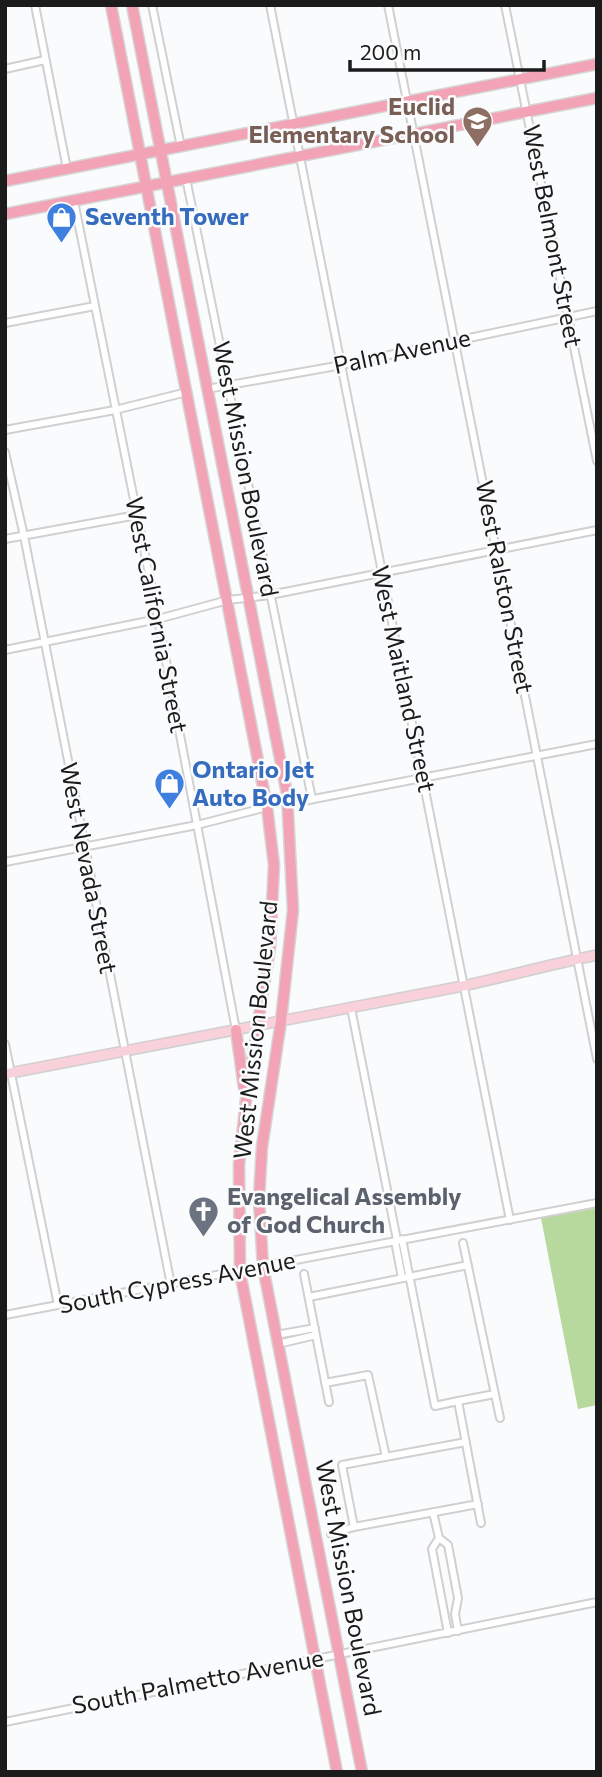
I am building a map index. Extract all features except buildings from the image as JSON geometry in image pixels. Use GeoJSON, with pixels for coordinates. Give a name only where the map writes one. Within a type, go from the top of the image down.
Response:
{"type":"FeatureCollection","features":[{"type":"Feature","properties":{"kind":"main road","name":"West Mission Boulevard"},"geometry":{"type":"LineString","coordinates":[[111,5],[267,807],[274,865],[271,947],[246,1100],[239,1165],[240,1272],[337,1772]]}},
{"type":"Feature","properties":{"kind":"main road","name":"West Mission Boulevard"},"geometry":{"type":"LineString","coordinates":[[132,5],[250,598],[288,804],[293,910],[281,1021],[262,1147],[259,1199],[262,1267],[362,1772]]}},
{"type":"Feature","properties":{"kind":"main road"},"geometry":{"type":"LineString","coordinates":[[5,181],[597,64]]}},
{"type":"Feature","properties":{"kind":"main road"},"geometry":{"type":"LineString","coordinates":[[5,214],[597,98]]}},
{"type":"Feature","properties":{"kind":"main road"},"geometry":{"type":"LineString","coordinates":[[236,1030],[246,1100]]}},
{"type":"Feature","properties":{"kind":"street"},"geometry":{"type":"LineString","coordinates":[[35,5],[67,169]]}},
{"type":"Feature","properties":{"kind":"street"},"geometry":{"type":"LineString","coordinates":[[152,5],[181,147]]}},
{"type":"Feature","properties":{"kind":"street","name":"West Maitland Street"},"geometry":{"type":"LineString","coordinates":[[270,5],[510,1220]]}},
{"type":"Feature","properties":{"kind":"street","name":"West Ralston Street"},"geometry":{"type":"LineString","coordinates":[[388,5],[597,1059]]}},
{"type":"Feature","properties":{"kind":"street","name":"West Belmont Street"},"geometry":{"type":"LineString","coordinates":[[505,5],[597,461]]}},
{"type":"Feature","properties":{"kind":"street"},"geometry":{"type":"LineString","coordinates":[[5,69],[46,60]]}},
{"type":"Feature","properties":{"kind":"street"},"geometry":{"type":"LineString","coordinates":[[186,178],[312,799]]}},
{"type":"Feature","properties":{"kind":"street","name":"West California Street"},"geometry":{"type":"LineString","coordinates":[[74,201],[158,619],[236,1030]]}},
{"type":"Feature","properties":{"kind":"street"},"geometry":{"type":"LineString","coordinates":[[5,323],[95,306]]}},
{"type":"Feature","properties":{"kind":"street","name":"Palm Avenue"},"geometry":{"type":"LineString","coordinates":[[207,389],[342,365],[597,311]]}},
{"type":"Feature","properties":{"kind":"street"},"geometry":{"type":"LineString","coordinates":[[5,430],[115,410],[187,392]]}},
{"type":"Feature","properties":{"kind":"street","name":"West Nevada Street"},"geometry":{"type":"LineString","coordinates":[[5,452],[24,536],[171,1285]]}},
{"type":"Feature","properties":{"kind":"street"},"geometry":{"type":"LineString","coordinates":[[5,539],[136,516]]}},
{"type":"Feature","properties":{"kind":"street"},"geometry":{"type":"LineString","coordinates":[[5,650],[158,619],[228,600],[270,595],[597,530]]}},
{"type":"Feature","properties":{"kind":"street"},"geometry":{"type":"LineString","coordinates":[[288,804],[597,744]]}},
{"type":"Feature","properties":{"kind":"street"},"geometry":{"type":"LineString","coordinates":[[5,862],[197,825],[267,807]]}},
{"type":"Feature","properties":{"kind":"street"},"geometry":{"type":"LineString","coordinates":[[8,1073],[463,986],[597,955]]}},
{"type":"Feature","properties":{"kind":"street"},"geometry":{"type":"LineString","coordinates":[[351,1007],[435,1406],[495,1394]]}},
{"type":"Feature","properties":{"kind":"street"},"geometry":{"type":"LineString","coordinates":[[5,1044],[8,1073],[58,1305]]}},
{"type":"Feature","properties":{"kind":"street","name":"South Cypress Avenue"},"geometry":{"type":"LineString","coordinates":[[5,1315],[597,1203]]}},
{"type":"Feature","properties":{"kind":"street"},"geometry":{"type":"LineString","coordinates":[[463,1243],[500,1418]]}},
{"type":"Feature","properties":{"kind":"street"},"geometry":{"type":"LineString","coordinates":[[309,1297],[468,1265]]}},
{"type":"Feature","properties":{"kind":"street"},"geometry":{"type":"LineString","coordinates":[[304,1274],[329,1402]]}},
{"type":"Feature","properties":{"kind":"street"},"geometry":{"type":"LineString","coordinates":[[277,1339],[315,1331]]}},
{"type":"Feature","properties":{"kind":"street"},"geometry":{"type":"LineString","coordinates":[[326,1383],[368,1375],[386,1457]]}},
{"type":"Feature","properties":{"kind":"street"},"geometry":{"type":"LineString","coordinates":[[458,1401],[481,1523]]}},
{"type":"Feature","properties":{"kind":"street"},"geometry":{"type":"LineString","coordinates":[[354,1527],[342,1465],[466,1442]]}},
{"type":"Feature","properties":{"kind":"street"},"geometry":{"type":"LineString","coordinates":[[331,1534],[354,1527],[478,1504]]}},
{"type":"Feature","properties":{"kind":"street"},"geometry":{"type":"LineString","coordinates":[[433,1512],[439,1538],[448,1545],[458,1598],[455,1614],[458,1631]]}},
{"type":"Feature","properties":{"kind":"street"},"geometry":{"type":"LineString","coordinates":[[439,1538],[432,1549],[448,1633]]}},
{"type":"Feature","properties":{"kind":"street"},"geometry":{"type":"LineString","coordinates":[[439,1582],[455,1579]]}},
{"type":"Feature","properties":{"kind":"street","name":"South Palmetto Avenue"},"geometry":{"type":"LineString","coordinates":[[5,1722],[597,1602]]}},
{"type":"Feature","properties":{"kind":"green space"},"geometry":{"type":"Polygon","coordinates":[[[597,1208],[597,1405],[578,1409],[541,1218],[597,1208]]]}},
{"type":"Feature","properties":{"kind":"place","name":"Euclid Elementary School"},"geometry":{"type":"Point","coordinates":[478,148]}},
{"type":"Feature","properties":{"kind":"place","name":"Seventh Tower"},"geometry":{"type":"Point","coordinates":[62,244]}},
{"type":"Feature","properties":{"kind":"place","name":"Ontario Jet Auto Body"},"geometry":{"type":"Point","coordinates":[169,811]}},
{"type":"Feature","properties":{"kind":"place","name":"Evangelical Assembly of God Church"},"geometry":{"type":"Point","coordinates":[204,1238]}}]}
